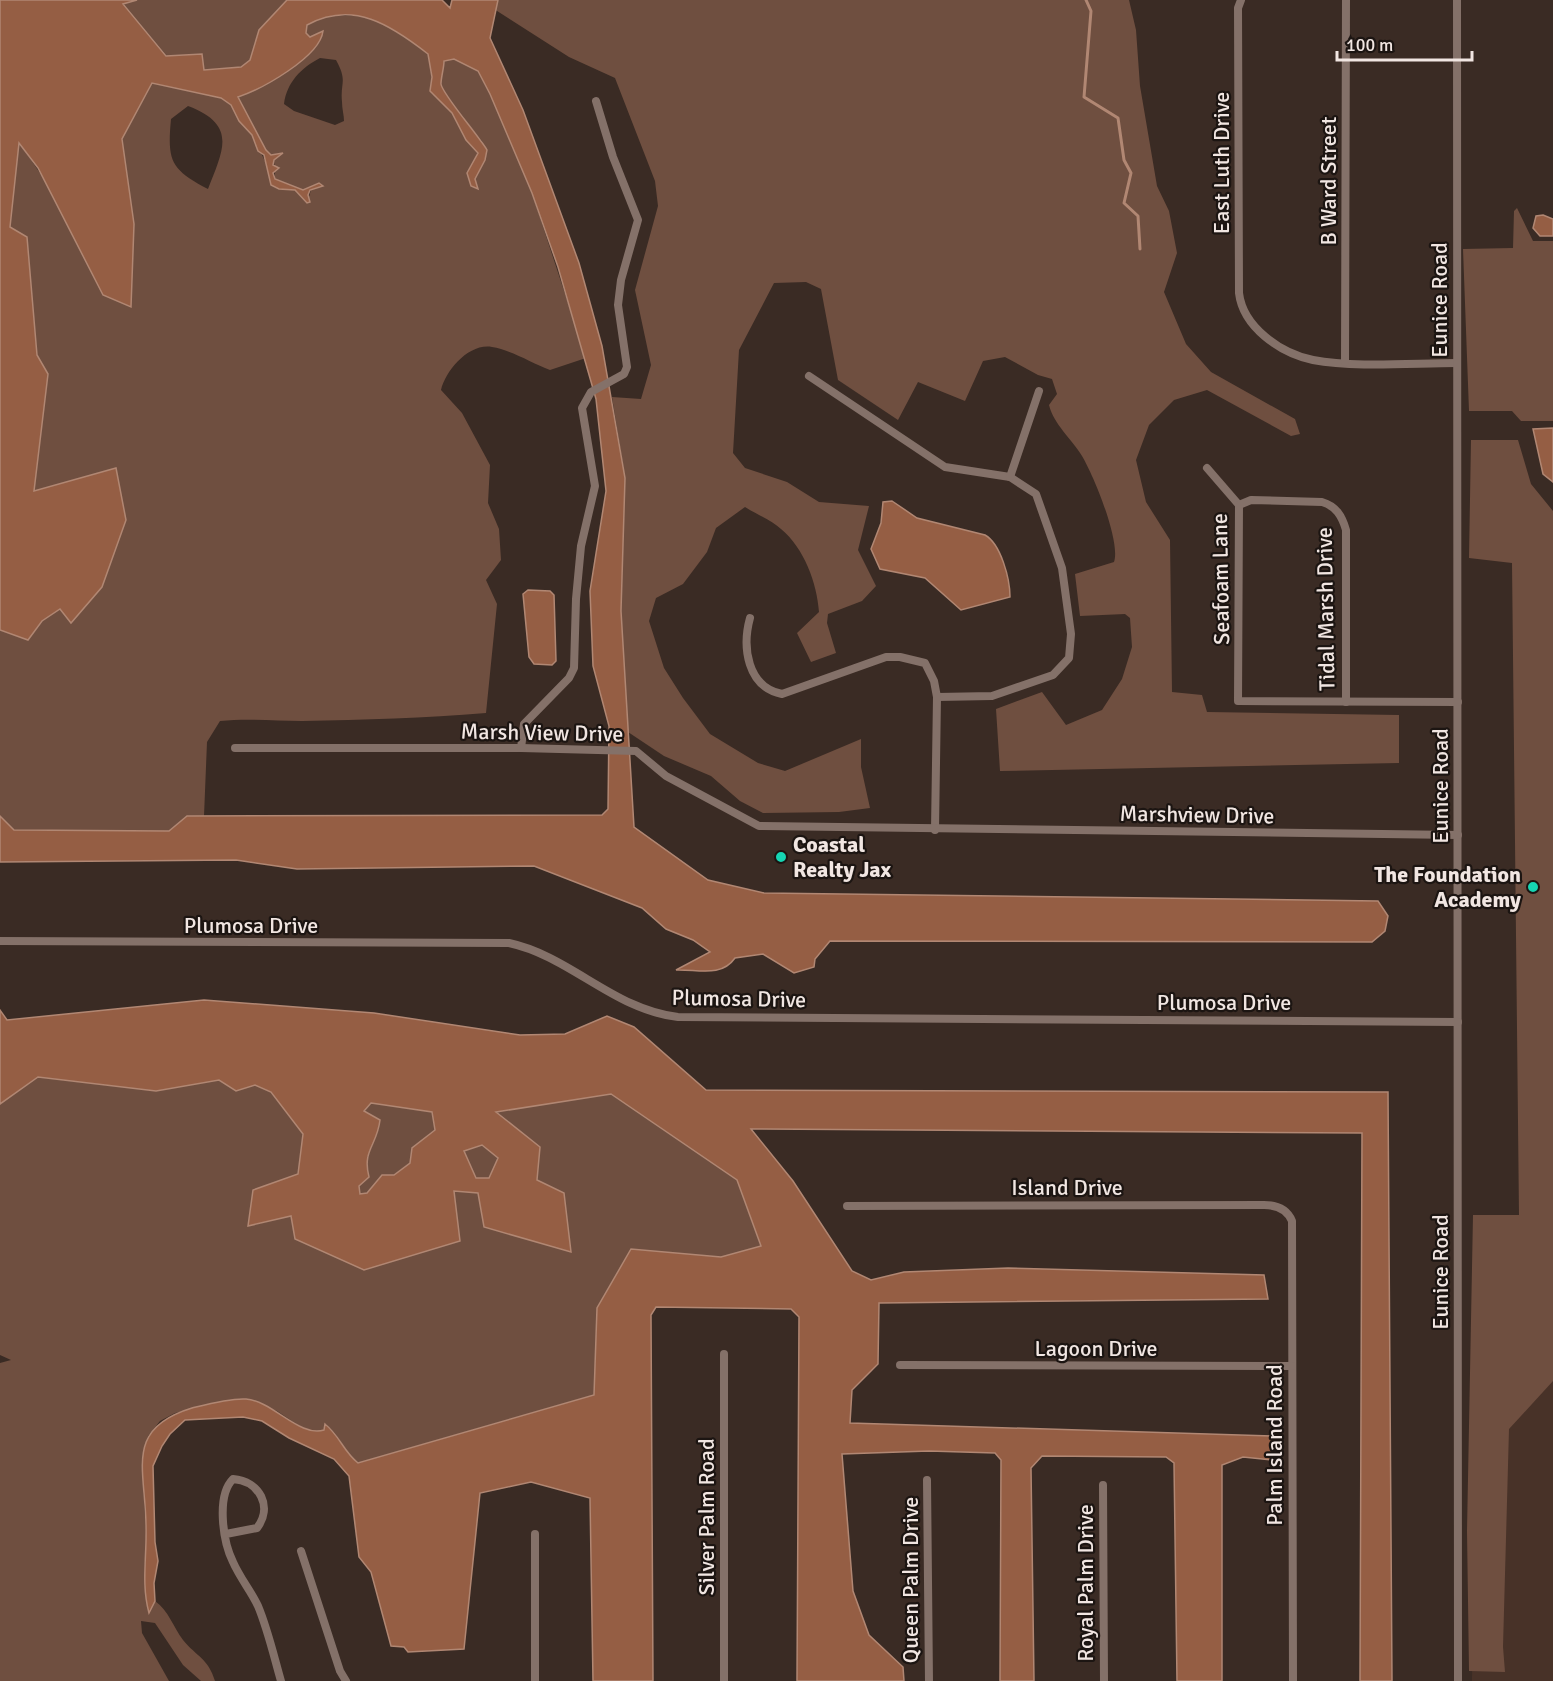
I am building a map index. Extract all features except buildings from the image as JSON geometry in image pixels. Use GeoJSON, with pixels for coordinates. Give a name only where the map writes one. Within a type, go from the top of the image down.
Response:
{"type":"FeatureCollection","features":[{"type":"Feature","properties":{"kind":"street","name":"East Luth Drive"},"geometry":{"type":"LineString","coordinates":[[1241,0],[1238,8],[1239,292],[1242,310],[1262,334],[1301,356],[1345,362]]}},
{"type":"Feature","properties":{"kind":"street","name":"B Ward Street"},"geometry":{"type":"LineString","coordinates":[[1345,362],[1346,0]]}},
{"type":"Feature","properties":{"kind":"street","name":"Eunice Road"},"geometry":{"type":"LineString","coordinates":[[1457,0],[1458,1681]]}},
{"type":"Feature","properties":{"kind":"street"},"geometry":{"type":"LineString","coordinates":[[521,748],[524,724],[569,678],[574,668],[576,599],[581,546],[595,486],[582,408],[591,392],[617,379],[624,374],[627,367],[618,305],[621,280],[638,220],[613,156],[597,101]]}},
{"type":"Feature","properties":{"kind":"street"},"geometry":{"type":"LineString","coordinates":[[1345,362],[1457,363]]}},
{"type":"Feature","properties":{"kind":"street"},"geometry":{"type":"LineString","coordinates":[[809,376],[945,467],[1010,477],[1036,494],[1062,568],[1071,634],[1069,658],[1053,675],[992,696],[937,697]]}},
{"type":"Feature","properties":{"kind":"street"},"geometry":{"type":"LineString","coordinates":[[1010,477],[1039,391]]}},
{"type":"Feature","properties":{"kind":"street","name":"Seafoam Lane"},"geometry":{"type":"LineString","coordinates":[[1208,468],[1239,505],[1238,701],[1346,702]]}},
{"type":"Feature","properties":{"kind":"street","name":"Tidal Marsh Drive"},"geometry":{"type":"LineString","coordinates":[[1239,505],[1251,500],[1322,502],[1331,505],[1341,515],[1346,530],[1346,702]]}},
{"type":"Feature","properties":{"kind":"street"},"geometry":{"type":"LineString","coordinates":[[750,618],[745,635],[747,657],[757,682],[769,692],[782,694],[886,657],[900,657],[925,663],[934,681],[937,697],[935,830]]}},
{"type":"Feature","properties":{"kind":"street"},"geometry":{"type":"LineString","coordinates":[[1346,702],[1458,702]]}},
{"type":"Feature","properties":{"kind":"street","name":"Marsh View Drive"},"geometry":{"type":"LineString","coordinates":[[235,748],[521,748],[636,751],[666,776],[759,826],[935,830]]}},
{"type":"Feature","properties":{"kind":"street","name":"Marshview Drive"},"geometry":{"type":"LineString","coordinates":[[935,830],[1458,835]]}},
{"type":"Feature","properties":{"kind":"street","name":"Plumosa Drive"},"geometry":{"type":"LineString","coordinates":[[0,942],[509,943],[535,951],[624,1001],[663,1015],[678,1017],[1458,1022]]}},
{"type":"Feature","properties":{"kind":"street","name":"Island Drive"},"geometry":{"type":"LineString","coordinates":[[847,1206],[1274,1205],[1286,1211]]}},
{"type":"Feature","properties":{"kind":"street","name":"Palm Island Road"},"geometry":{"type":"LineString","coordinates":[[1286,1211],[1292,1221],[1293,1681]]}},
{"type":"Feature","properties":{"kind":"street","name":"Silver Palm Road"},"geometry":{"type":"LineString","coordinates":[[724,1354],[724,1681]]}},
{"type":"Feature","properties":{"kind":"street","name":"Lagoon Drive"},"geometry":{"type":"LineString","coordinates":[[900,1365],[1292,1366]]}},
{"type":"Feature","properties":{"kind":"street"},"geometry":{"type":"LineString","coordinates":[[226,1534],[256,1528],[264,1515],[265,1502],[261,1495],[242,1480],[233,1479],[224,1491],[226,1534],[233,1563],[258,1607],[281,1681]]}},
{"type":"Feature","properties":{"kind":"street","name":"Queen Palm Drive"},"geometry":{"type":"LineString","coordinates":[[927,1480],[929,1681]]}},
{"type":"Feature","properties":{"kind":"street","name":"Royal Palm Drive"},"geometry":{"type":"LineString","coordinates":[[1103,1485],[1104,1681]]}},
{"type":"Feature","properties":{"kind":"street"},"geometry":{"type":"LineString","coordinates":[[535,1534],[535,1681]]}},
{"type":"Feature","properties":{"kind":"street"},"geometry":{"type":"LineString","coordinates":[[302,1551],[345,1681]]}},
{"type":"Feature","properties":{"kind":"shaded area"},"geometry":{"type":"Polygon","coordinates":[[[0,0],[137,0],[123,4],[166,56],[202,54],[204,70],[241,67],[250,60],[259,30],[287,0],[442,0],[450,8],[452,0],[498,0],[490,38],[523,110],[579,263],[602,346],[625,478],[621,611],[634,827],[708,880],[764,893],[1378,901],[1388,916],[1385,931],[1372,942],[830,941],[815,959],[814,967],[794,973],[763,954],[735,958],[723,968],[716,970],[676,970],[710,952],[693,940],[666,929],[642,908],[534,866],[297,869],[236,860],[0,862],[0,816],[14,830],[169,831],[187,816],[602,815],[608,809],[609,726],[593,666],[590,591],[606,491],[596,399],[558,267],[532,193],[478,71],[454,59],[444,61],[441,84],[447,97],[487,150],[485,160],[475,179],[478,189],[471,186],[467,173],[478,153],[466,140],[452,113],[430,91],[432,77],[428,54],[386,25],[356,16],[340,15],[307,25],[306,33],[310,37],[323,31],[312,51],[288,71],[238,97],[266,150],[271,155],[283,153],[274,160],[273,165],[279,168],[273,173],[275,179],[303,190],[319,183],[323,186],[310,190],[308,195],[310,202],[307,203],[295,190],[279,189],[271,185],[264,155],[258,151],[252,135],[239,121],[231,105],[221,98],[152,83],[122,139],[134,224],[131,307],[103,295],[38,168],[19,143],[10,227],[27,237],[37,355],[48,374],[34,491],[116,468],[126,520],[102,587],[71,623],[60,609],[42,621],[28,640],[0,630],[0,0]]]}},
{"type":"Feature","properties":{"kind":"shaded area"},"geometry":{"type":"Polygon","coordinates":[[[137,0],[287,0],[259,30],[250,60],[241,67],[204,70],[202,54],[167,56],[123,3],[137,0]]]}},
{"type":"Feature","properties":{"kind":"shaded area"},"geometry":{"type":"Polygon","coordinates":[[[498,0],[1129,0],[1136,30],[1140,86],[1157,186],[1169,211],[1177,253],[1164,292],[1186,344],[1211,372],[1295,419],[1300,434],[1291,436],[1207,390],[1174,400],[1149,425],[1136,460],[1146,502],[1170,540],[1172,692],[1202,695],[1207,712],[1399,715],[1399,763],[1000,771],[996,709],[1042,692],[1066,725],[1102,710],[1122,679],[1132,647],[1130,618],[1125,614],[1080,616],[1075,574],[1114,562],[1114,540],[1099,493],[1082,456],[1051,412],[1049,405],[1057,394],[1052,379],[1038,375],[1005,357],[983,361],[965,401],[918,382],[898,420],[838,380],[821,289],[806,282],[774,283],[739,350],[733,453],[745,468],[787,482],[819,502],[869,506],[858,550],[876,586],[862,601],[828,614],[827,623],[836,653],[811,662],[797,633],[819,612],[808,567],[796,546],[781,529],[745,507],[716,528],[707,552],[683,584],[656,598],[649,621],[664,668],[710,734],[758,763],[785,771],[861,739],[861,767],[870,808],[839,812],[763,813],[740,801],[711,776],[664,756],[628,732],[621,611],[625,478],[612,397],[641,399],[651,365],[635,290],[658,206],[655,181],[615,78],[569,57],[494,9],[498,0]]]}},
{"type":"Feature","properties":{"kind":"shaded area"},"geometry":{"type":"Polygon","coordinates":[[[323,16],[370,16],[398,32],[428,54],[432,77],[430,91],[452,113],[466,140],[478,153],[467,173],[477,188],[475,179],[485,160],[482,141],[443,93],[441,82],[444,61],[454,59],[477,70],[490,94],[532,193],[586,358],[550,370],[507,351],[483,347],[467,354],[453,367],[441,390],[462,413],[490,465],[488,503],[499,529],[501,560],[486,580],[497,604],[486,713],[371,719],[220,721],[207,742],[204,816],[187,816],[169,831],[14,830],[0,816],[0,630],[28,640],[42,621],[60,609],[71,623],[34,491],[48,374],[37,355],[27,237],[10,227],[19,142],[130,307],[134,224],[122,139],[152,83],[221,98],[231,105],[239,121],[252,135],[279,189],[295,190],[307,203],[311,190],[322,185],[319,183],[303,190],[275,179],[274,159],[281,153],[271,155],[266,150],[238,97],[274,80],[312,51],[322,31],[311,37],[306,33],[307,25],[323,16]],[[320,58],[296,76],[288,89],[284,104],[294,111],[335,125],[344,121],[342,73],[336,60],[320,58]],[[188,106],[171,119],[171,155],[174,163],[186,176],[208,189],[221,151],[220,130],[204,113],[188,106]]]}},
{"type":"Feature","properties":{"kind":"shaded area"},"geometry":{"type":"Polygon","coordinates":[[[1517,208],[1533,241],[1553,241],[1553,421],[1521,421],[1512,411],[1469,411],[1463,249],[1513,248],[1514,211],[1517,208]]]}},
{"type":"Feature","properties":{"kind":"shaded area"},"geometry":{"type":"Polygon","coordinates":[[[1543,215],[1553,219],[1553,236],[1540,236],[1533,228],[1536,216],[1543,215]]]}},
{"type":"Feature","properties":{"kind":"shaded area"},"geometry":{"type":"Polygon","coordinates":[[[1553,428],[1553,482],[1543,474],[1533,429],[1553,428]]]}},
{"type":"Feature","properties":{"kind":"shaded area"},"geometry":{"type":"Polygon","coordinates":[[[1471,440],[1518,440],[1531,484],[1553,511],[1553,1381],[1509,1429],[1503,1647],[1505,1672],[1469,1671],[1467,1531],[1473,1215],[1519,1215],[1512,563],[1469,558],[1471,440]]]}},
{"type":"Feature","properties":{"kind":"shaded area"},"geometry":{"type":"Polygon","coordinates":[[[892,501],[917,518],[985,535],[996,546],[1000,554],[1010,597],[961,610],[925,578],[880,569],[871,549],[881,523],[883,502],[892,501]]]}},
{"type":"Feature","properties":{"kind":"shaded area"},"geometry":{"type":"Polygon","coordinates":[[[528,590],[550,591],[554,595],[556,661],[552,665],[534,664],[529,657],[523,594],[528,590]]]}},
{"type":"Feature","properties":{"kind":"shaded area"},"geometry":{"type":"Polygon","coordinates":[[[204,1000],[374,1013],[520,1035],[565,1034],[607,1016],[634,1027],[706,1090],[1388,1092],[1392,1681],[1360,1681],[1362,1133],[751,1129],[793,1181],[852,1271],[871,1280],[904,1272],[1008,1268],[1264,1275],[1268,1299],[879,1303],[878,1364],[852,1390],[850,1423],[1272,1436],[1272,1460],[1243,1457],[1222,1465],[1222,1681],[1177,1681],[1174,1463],[1166,1457],[1042,1456],[1031,1468],[1034,1681],[1000,1681],[1001,1460],[995,1453],[929,1451],[842,1454],[853,1591],[869,1635],[903,1667],[904,1681],[797,1681],[799,1317],[791,1309],[656,1307],[651,1315],[653,1681],[593,1681],[590,1498],[531,1482],[480,1493],[464,1649],[408,1652],[404,1647],[391,1646],[371,1572],[359,1557],[349,1476],[334,1459],[289,1438],[262,1421],[243,1417],[185,1420],[170,1434],[162,1446],[153,1466],[155,1542],[158,1561],[154,1583],[155,1601],[149,1613],[145,1581],[146,1527],[142,1470],[147,1440],[156,1427],[170,1417],[192,1408],[226,1400],[246,1399],[266,1406],[305,1429],[324,1430],[325,1424],[358,1463],[594,1395],[597,1308],[631,1249],[721,1257],[761,1246],[737,1180],[611,1094],[496,1112],[540,1147],[537,1180],[564,1193],[571,1252],[484,1227],[478,1193],[454,1191],[460,1241],[364,1270],[295,1239],[291,1216],[248,1226],[253,1190],[298,1174],[303,1134],[271,1092],[255,1085],[236,1091],[219,1080],[156,1091],[38,1077],[0,1104],[0,1010],[7,1020],[204,1000]],[[371,1103],[364,1111],[380,1120],[367,1160],[369,1177],[359,1186],[360,1194],[367,1193],[382,1175],[394,1175],[410,1163],[412,1148],[435,1130],[432,1112],[371,1103]],[[482,1145],[464,1151],[476,1178],[489,1178],[498,1158],[482,1145]]]}},
{"type":"Feature","properties":{"kind":"shaded area"},"geometry":{"type":"Polygon","coordinates":[[[37,1077],[156,1091],[219,1080],[236,1091],[255,1084],[271,1092],[303,1134],[299,1175],[253,1190],[249,1226],[291,1216],[453,1190],[478,1193],[537,1181],[496,1111],[611,1094],[737,1180],[761,1246],[721,1258],[631,1249],[597,1308],[594,1395],[358,1463],[326,1424],[324,1430],[316,1433],[307,1431],[277,1411],[247,1399],[175,1413],[160,1421],[148,1436],[143,1480],[146,1536],[144,1581],[149,1612],[155,1601],[160,1605],[183,1640],[209,1667],[215,1681],[201,1681],[183,1665],[155,1623],[141,1621],[142,1633],[169,1681],[0,1681],[0,1363],[11,1360],[0,1355],[0,1104],[37,1077]]]}},
{"type":"Feature","properties":{"kind":"shaded area"},"geometry":{"type":"Polygon","coordinates":[[[371,1103],[432,1112],[435,1130],[412,1148],[410,1163],[394,1175],[382,1175],[367,1193],[359,1194],[359,1186],[369,1177],[369,1154],[380,1120],[364,1111],[371,1103]]]}},
{"type":"Feature","properties":{"kind":"shaded area"},"geometry":{"type":"Polygon","coordinates":[[[482,1145],[498,1158],[489,1179],[476,1178],[463,1151],[482,1145]]]}},
{"type":"Feature","properties":{"kind":"shaded area"},"geometry":{"type":"Polygon","coordinates":[[[1474,1335],[1553,1336],[1553,1681],[1472,1681],[1474,1335]]]}},
{"type":"Feature","properties":{"kind":"waterway"},"geometry":{"type":"LineString","coordinates":[[1086,0],[1091,11],[1084,97],[1118,118],[1124,160],[1131,173],[1124,203],[1138,216],[1140,249]]}},
{"type":"Feature","properties":{"kind":"place","name":"Coastal Realty Jax"},"geometry":{"type":"Point","coordinates":[781,857]}},
{"type":"Feature","properties":{"kind":"place","name":"The Foundation Academy"},"geometry":{"type":"Point","coordinates":[1533,887]}}]}
